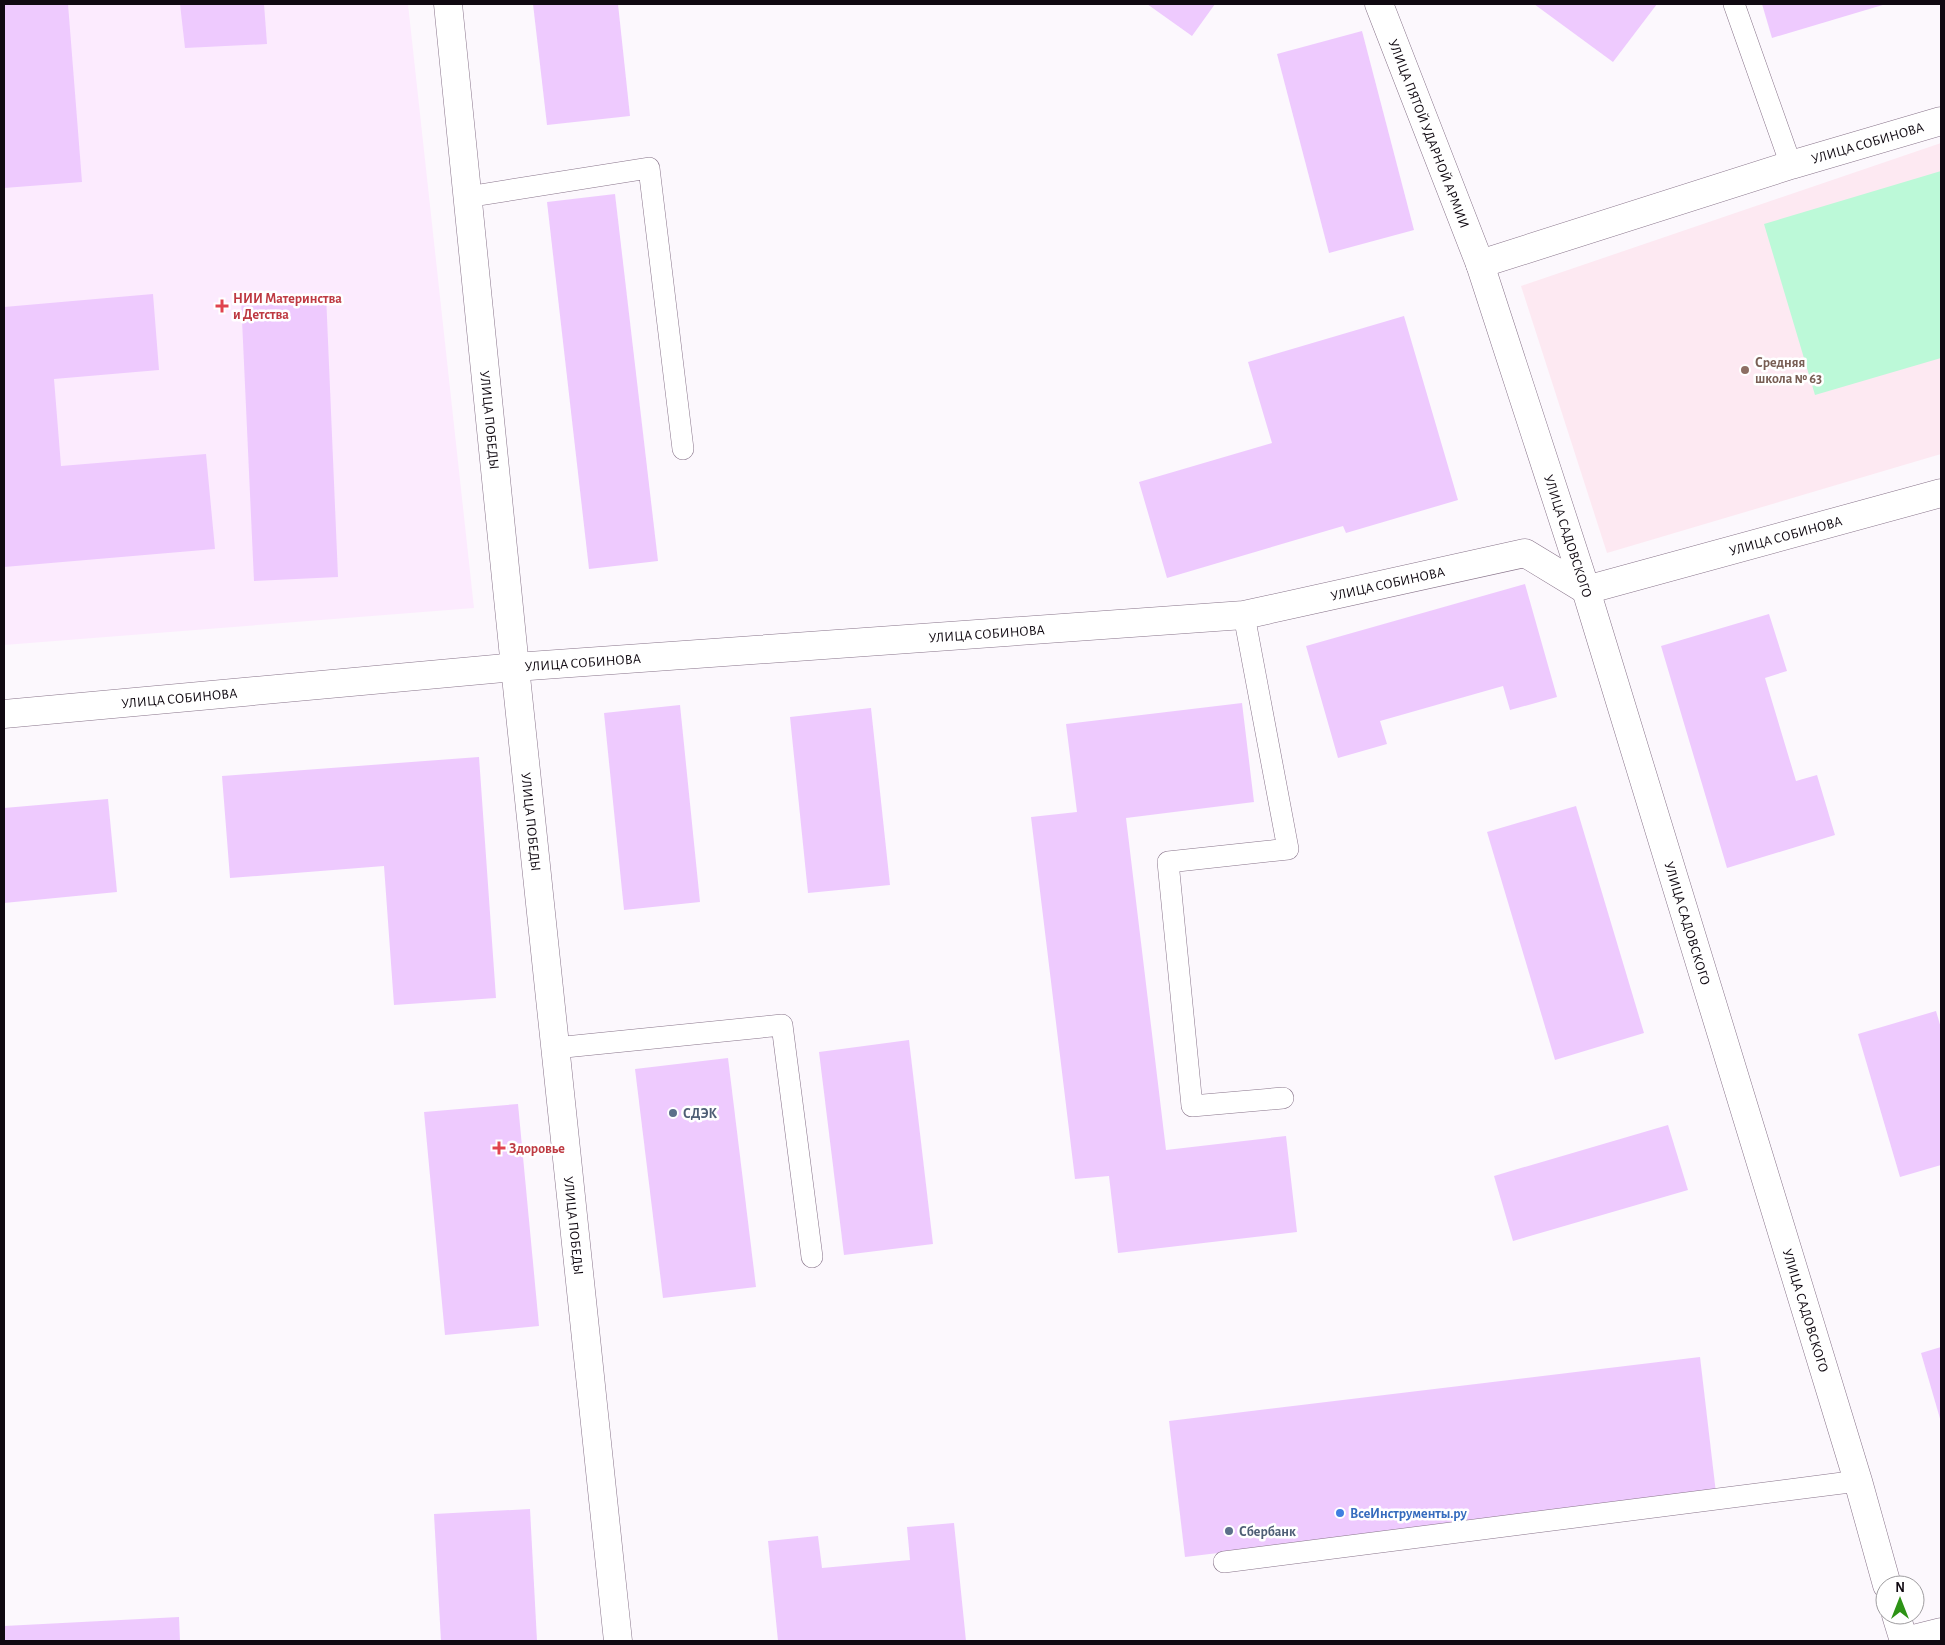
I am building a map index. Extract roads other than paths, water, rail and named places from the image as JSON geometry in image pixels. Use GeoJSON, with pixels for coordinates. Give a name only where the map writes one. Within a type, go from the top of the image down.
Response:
{"type":"FeatureCollection","features":[{"type":"Feature","properties":{"kind":"street","name":"УЛИЦА ПОБЕДЫ"},"geometry":{"type":"LineString","coordinates":[[448,4],[514,667],[618,1641]]}},
{"type":"Feature","properties":{"kind":"street","name":"УЛИЦА ПЯТОЙ УДАРНОЙ АРМИИ"},"geometry":{"type":"LineString","coordinates":[[1379,4],[1480,264]]}},
{"type":"Feature","properties":{"kind":"street","name":"УЛИЦА СОБИНОВА"},"geometry":{"type":"LineString","coordinates":[[1480,264],[1791,164],[1941,121]]}},
{"type":"Feature","properties":{"kind":"street","name":"УЛИЦА САДОВСКОГО"},"geometry":{"type":"LineString","coordinates":[[1480,264],[1586,590],[1858,1481],[1884,1575]]}},
{"type":"Feature","properties":{"kind":"street","name":"УЛИЦА СОБИНОВА"},"geometry":{"type":"LineString","coordinates":[[4,714],[514,667],[1244,615],[1525,553],[1586,590],[1941,493]]}},
{"type":"Feature","properties":{"kind":"street"},"geometry":{"type":"LineString","coordinates":[[1899,1625],[1905,1641],[1941,1632]]}},
{"type":"Feature","properties":{"kind":"lane"},"geometry":{"type":"LineString","coordinates":[[1734,4],[1791,164]]}},
{"type":"Feature","properties":{"kind":"lane"},"geometry":{"type":"LineString","coordinates":[[467,198],[649,168],[683,449]]}},
{"type":"Feature","properties":{"kind":"lane"},"geometry":{"type":"LineString","coordinates":[[1244,615],[1288,849],[1168,862],[1192,1106],[1283,1098]]}},
{"type":"Feature","properties":{"kind":"lane"},"geometry":{"type":"LineString","coordinates":[[555,1048],[782,1025],[812,1257]]}},
{"type":"Feature","properties":{"kind":"lane"},"geometry":{"type":"LineString","coordinates":[[1224,1562],[1858,1481]]}},
{"type":"Feature","properties":{"kind":"place","name":"НИИ Материнства и Детства"},"geometry":{"type":"Point","coordinates":[222,306]}},
{"type":"Feature","properties":{"kind":"place","name":"Средняя школа № 63"},"geometry":{"type":"Point","coordinates":[1745,370]}},
{"type":"Feature","properties":{"kind":"place","name":"СДЭК"},"geometry":{"type":"Point","coordinates":[673,1113]}},
{"type":"Feature","properties":{"kind":"place","name":"Здоровье"},"geometry":{"type":"Point","coordinates":[499,1148]}},
{"type":"Feature","properties":{"kind":"place","name":"ВсеИнструменты.ру"},"geometry":{"type":"Point","coordinates":[1340,1513]}},
{"type":"Feature","properties":{"kind":"place","name":"Сбербанк"},"geometry":{"type":"Point","coordinates":[1229,1531]}}]}
